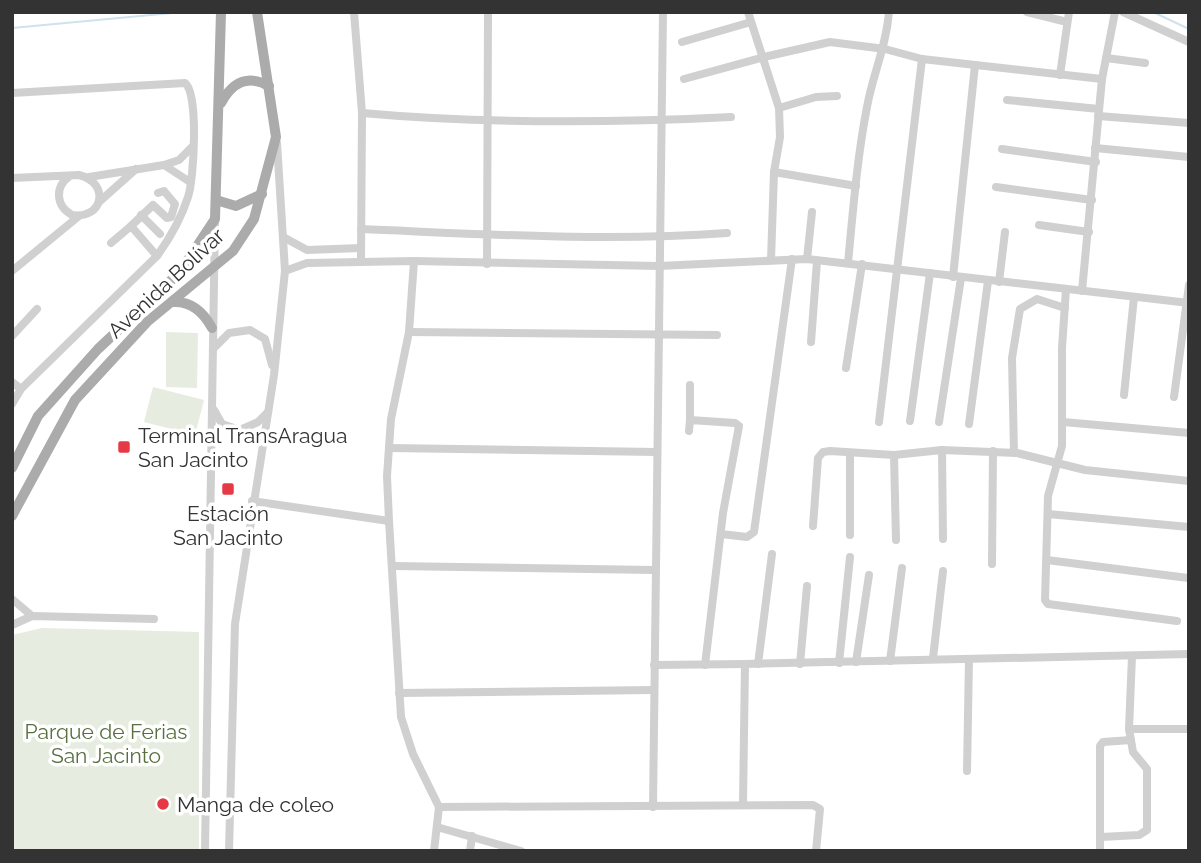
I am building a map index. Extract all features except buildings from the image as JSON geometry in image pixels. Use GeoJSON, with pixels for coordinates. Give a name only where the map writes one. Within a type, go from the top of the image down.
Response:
{"type":"FeatureCollection","features":[{"type":"Feature","properties":{"kind":"main road"},"geometry":{"type":"LineString","coordinates":[[215,219],[221,12]]}},
{"type":"Feature","properties":{"kind":"main road"},"geometry":{"type":"LineString","coordinates":[[257,12],[276,137]]}},
{"type":"Feature","properties":{"kind":"main road"},"geometry":{"type":"LineString","coordinates":[[219,107],[231,86],[242,80],[260,81],[269,86]]}},
{"type":"Feature","properties":{"kind":"main road","name":"Avenida Bolívar"},"geometry":{"type":"LineString","coordinates":[[12,516],[75,400],[147,322],[233,251],[254,219],[276,137]]}},
{"type":"Feature","properties":{"kind":"main road"},"geometry":{"type":"LineString","coordinates":[[216,200],[236,206],[262,194]]}},
{"type":"Feature","properties":{"kind":"main road","name":"Avenida Bolívar"},"geometry":{"type":"LineString","coordinates":[[12,468],[38,416],[98,349],[180,272],[215,219]]}},
{"type":"Feature","properties":{"kind":"main road"},"geometry":{"type":"LineString","coordinates":[[173,302],[200,310],[212,328]]}},
{"type":"Feature","properties":{"kind":"street"},"geometry":{"type":"LineString","coordinates":[[354,12],[362,113],[361,248],[357,260]]}},
{"type":"Feature","properties":{"kind":"street"},"geometry":{"type":"LineString","coordinates":[[487,264],[488,12]]}},
{"type":"Feature","properties":{"kind":"street"},"geometry":{"type":"LineString","coordinates":[[653,807],[663,12]]}},
{"type":"Feature","properties":{"kind":"street"},"geometry":{"type":"LineString","coordinates":[[748,12],[779,108],[780,137],[774,172],[771,260]]}},
{"type":"Feature","properties":{"kind":"street"},"geometry":{"type":"LineString","coordinates":[[848,263],[859,147],[871,86],[885,48],[889,12]]}},
{"type":"Feature","properties":{"kind":"street"},"geometry":{"type":"LineString","coordinates":[[1027,12],[1068,17],[1060,75]]}},
{"type":"Feature","properties":{"kind":"street"},"geometry":{"type":"LineString","coordinates":[[1082,291],[1102,79],[1115,12]]}},
{"type":"Feature","properties":{"kind":"street"},"geometry":{"type":"LineString","coordinates":[[1123,12],[1189,42]]}},
{"type":"Feature","properties":{"kind":"street"},"geometry":{"type":"LineString","coordinates":[[682,42],[751,22]]}},
{"type":"Feature","properties":{"kind":"street"},"geometry":{"type":"LineString","coordinates":[[684,79],[764,57],[830,43],[885,48],[922,59],[1102,79]]}},
{"type":"Feature","properties":{"kind":"street"},"geometry":{"type":"LineString","coordinates":[[1106,58],[1145,63]]}},
{"type":"Feature","properties":{"kind":"street"},"geometry":{"type":"LineString","coordinates":[[879,422],[922,59]]}},
{"type":"Feature","properties":{"kind":"street"},"geometry":{"type":"LineString","coordinates":[[939,422],[957,278],[975,65]]}},
{"type":"Feature","properties":{"kind":"street"},"geometry":{"type":"LineString","coordinates":[[12,93],[186,83],[192,92],[189,194],[172,236],[157,256],[21,389],[12,404]]}},
{"type":"Feature","properties":{"kind":"street"},"geometry":{"type":"LineString","coordinates":[[779,108],[816,97],[837,96]]}},
{"type":"Feature","properties":{"kind":"street"},"geometry":{"type":"LineString","coordinates":[[1007,100],[1189,123]]}},
{"type":"Feature","properties":{"kind":"street"},"geometry":{"type":"LineString","coordinates":[[362,113],[488,119],[660,121],[731,117]]}},
{"type":"Feature","properties":{"kind":"street"},"geometry":{"type":"LineString","coordinates":[[229,851],[235,624],[252,501],[275,375],[285,271],[285,239],[276,137]]}},
{"type":"Feature","properties":{"kind":"street"},"geometry":{"type":"LineString","coordinates":[[12,178],[89,177],[164,165],[179,160],[192,147]]}},
{"type":"Feature","properties":{"kind":"street"},"geometry":{"type":"LineString","coordinates":[[1095,148],[1189,157]]}},
{"type":"Feature","properties":{"kind":"street"},"geometry":{"type":"LineString","coordinates":[[1002,149],[1096,162]]}},
{"type":"Feature","properties":{"kind":"street"},"geometry":{"type":"LineString","coordinates":[[164,165],[190,182]]}},
{"type":"Feature","properties":{"kind":"street"},"geometry":{"type":"LineString","coordinates":[[70,176],[61,186],[58,196],[66,212],[79,216],[87,215],[136,169]]}},
{"type":"Feature","properties":{"kind":"street"},"geometry":{"type":"LineString","coordinates":[[774,172],[856,186]]}},
{"type":"Feature","properties":{"kind":"street"},"geometry":{"type":"LineString","coordinates":[[42,176],[61,186]]}},
{"type":"Feature","properties":{"kind":"street"},"geometry":{"type":"LineString","coordinates":[[89,177],[99,188],[98,203]]}},
{"type":"Feature","properties":{"kind":"street"},"geometry":{"type":"LineString","coordinates":[[996,187],[1092,200]]}},
{"type":"Feature","properties":{"kind":"street"},"geometry":{"type":"LineString","coordinates":[[111,243],[153,205],[167,218],[171,217],[174,204],[164,191],[159,193]]}},
{"type":"Feature","properties":{"kind":"street"},"geometry":{"type":"LineString","coordinates":[[57,236],[66,212]]}},
{"type":"Feature","properties":{"kind":"street"},"geometry":{"type":"LineString","coordinates":[[807,259],[812,212]]}},
{"type":"Feature","properties":{"kind":"street"},"geometry":{"type":"LineString","coordinates":[[141,215],[160,234]]}},
{"type":"Feature","properties":{"kind":"street"},"geometry":{"type":"LineString","coordinates":[[12,271],[79,216]]}},
{"type":"Feature","properties":{"kind":"street"},"geometry":{"type":"LineString","coordinates":[[205,851],[215,219]]}},
{"type":"Feature","properties":{"kind":"street"},"geometry":{"type":"LineString","coordinates":[[1039,225],[1089,232]]}},
{"type":"Feature","properties":{"kind":"street"},"geometry":{"type":"LineString","coordinates":[[131,226],[157,256]]}},
{"type":"Feature","properties":{"kind":"street"},"geometry":{"type":"LineString","coordinates":[[361,229],[487,236],[659,238],[727,233]]}},
{"type":"Feature","properties":{"kind":"street"},"geometry":{"type":"LineString","coordinates":[[999,282],[1005,232]]}},
{"type":"Feature","properties":{"kind":"street"},"geometry":{"type":"LineString","coordinates":[[285,239],[307,250],[361,248]]}},
{"type":"Feature","properties":{"kind":"street"},"geometry":{"type":"LineString","coordinates":[[351,248],[357,260]]}},
{"type":"Feature","properties":{"kind":"street"},"geometry":{"type":"LineString","coordinates":[[721,534],[747,537],[754,532],[792,259]]}},
{"type":"Feature","properties":{"kind":"street"},"geometry":{"type":"LineString","coordinates":[[285,271],[307,262],[357,260],[659,266],[807,259],[899,267],[957,278],[1188,303]]}},
{"type":"Feature","properties":{"kind":"street"},"geometry":{"type":"LineString","coordinates":[[414,261],[409,332],[391,419],[389,521],[399,693],[406,738],[439,807],[434,851]]}},
{"type":"Feature","properties":{"kind":"street"},"geometry":{"type":"LineString","coordinates":[[811,342],[817,261]]}},
{"type":"Feature","properties":{"kind":"street"},"geometry":{"type":"LineString","coordinates":[[846,368],[862,264]]}},
{"type":"Feature","properties":{"kind":"street"},"geometry":{"type":"LineString","coordinates":[[910,421],[930,273]]}},
{"type":"Feature","properties":{"kind":"street"},"geometry":{"type":"LineString","coordinates":[[969,424],[988,281]]}},
{"type":"Feature","properties":{"kind":"street"},"geometry":{"type":"LineString","coordinates":[[1174,397],[1189,285]]}},
{"type":"Feature","properties":{"kind":"street"},"geometry":{"type":"LineString","coordinates":[[1066,289],[1063,422],[1057,463],[1049,483],[1045,600],[1048,604],[1177,621]]}},
{"type":"Feature","properties":{"kind":"street"},"geometry":{"type":"LineString","coordinates":[[1124,395],[1134,297]]}},
{"type":"Feature","properties":{"kind":"street"},"geometry":{"type":"LineString","coordinates":[[1014,453],[1012,358],[1020,309],[1037,299],[1065,309]]}},
{"type":"Feature","properties":{"kind":"street"},"geometry":{"type":"LineString","coordinates":[[12,336],[37,309]]}},
{"type":"Feature","properties":{"kind":"street"},"geometry":{"type":"LineString","coordinates":[[213,349],[229,333],[257,332],[269,348],[275,375]]}},
{"type":"Feature","properties":{"kind":"street"},"geometry":{"type":"LineString","coordinates":[[409,332],[718,335]]}},
{"type":"Feature","properties":{"kind":"street"},"geometry":{"type":"LineString","coordinates":[[12,382],[21,389]]}},
{"type":"Feature","properties":{"kind":"street"},"geometry":{"type":"LineString","coordinates":[[689,431],[691,385]]}},
{"type":"Feature","properties":{"kind":"street"},"geometry":{"type":"LineString","coordinates":[[212,404],[222,424],[240,430],[258,422],[268,412]]}},
{"type":"Feature","properties":{"kind":"street"},"geometry":{"type":"LineString","coordinates":[[690,420],[735,423],[739,426],[721,534],[705,665]]}},
{"type":"Feature","properties":{"kind":"street"},"geometry":{"type":"LineString","coordinates":[[1063,422],[1189,433]]}},
{"type":"Feature","properties":{"kind":"street"},"geometry":{"type":"LineString","coordinates":[[389,449],[657,452]]}},
{"type":"Feature","properties":{"kind":"street"},"geometry":{"type":"LineString","coordinates":[[813,526],[818,458],[823,452],[894,454],[942,450],[993,451],[1014,453],[1085,470],[1189,481]]}},
{"type":"Feature","properties":{"kind":"street"},"geometry":{"type":"LineString","coordinates":[[942,450],[943,539]]}},
{"type":"Feature","properties":{"kind":"street"},"geometry":{"type":"LineString","coordinates":[[992,564],[993,451]]}},
{"type":"Feature","properties":{"kind":"street"},"geometry":{"type":"LineString","coordinates":[[850,454],[850,535]]}},
{"type":"Feature","properties":{"kind":"street"},"geometry":{"type":"LineString","coordinates":[[894,454],[897,540]]}},
{"type":"Feature","properties":{"kind":"street"},"geometry":{"type":"LineString","coordinates":[[252,501],[389,521]]}},
{"type":"Feature","properties":{"kind":"street"},"geometry":{"type":"LineString","coordinates":[[1048,514],[1189,527]]}},
{"type":"Feature","properties":{"kind":"street"},"geometry":{"type":"LineString","coordinates":[[758,664],[772,554]]}},
{"type":"Feature","properties":{"kind":"street"},"geometry":{"type":"LineString","coordinates":[[839,663],[850,557]]}},
{"type":"Feature","properties":{"kind":"street"},"geometry":{"type":"LineString","coordinates":[[1047,560],[1188,578]]}},
{"type":"Feature","properties":{"kind":"street"},"geometry":{"type":"LineString","coordinates":[[393,566],[656,570]]}},
{"type":"Feature","properties":{"kind":"street"},"geometry":{"type":"LineString","coordinates":[[890,661],[902,568]]}},
{"type":"Feature","properties":{"kind":"street"},"geometry":{"type":"LineString","coordinates":[[933,658],[943,571]]}},
{"type":"Feature","properties":{"kind":"street"},"geometry":{"type":"LineString","coordinates":[[856,662],[869,575]]}},
{"type":"Feature","properties":{"kind":"street"},"geometry":{"type":"LineString","coordinates":[[800,664],[807,586]]}},
{"type":"Feature","properties":{"kind":"street"},"geometry":{"type":"LineString","coordinates":[[12,599],[32,616]]}},
{"type":"Feature","properties":{"kind":"street"},"geometry":{"type":"LineString","coordinates":[[12,625],[32,616],[154,619]]}},
{"type":"Feature","properties":{"kind":"street"},"geometry":{"type":"LineString","coordinates":[[654,665],[1189,654]]}},
{"type":"Feature","properties":{"kind":"street"},"geometry":{"type":"LineString","coordinates":[[1101,837],[1139,835],[1147,830],[1147,769],[1135,756],[1129,729],[1132,656]]}},
{"type":"Feature","properties":{"kind":"street"},"geometry":{"type":"LineString","coordinates":[[967,771],[969,659]]}},
{"type":"Feature","properties":{"kind":"street"},"geometry":{"type":"LineString","coordinates":[[743,804],[745,664]]}},
{"type":"Feature","properties":{"kind":"street"},"geometry":{"type":"LineString","coordinates":[[399,693],[654,690]]}},
{"type":"Feature","properties":{"kind":"street"},"geometry":{"type":"LineString","coordinates":[[1129,729],[1189,729]]}},
{"type":"Feature","properties":{"kind":"street"},"geometry":{"type":"LineString","coordinates":[[1100,849],[1100,746],[1103,742],[1131,740]]}},
{"type":"Feature","properties":{"kind":"street"},"geometry":{"type":"LineString","coordinates":[[439,807],[653,807],[743,804],[817,806],[820,809],[816,851]]}},
{"type":"Feature","properties":{"kind":"street"},"geometry":{"type":"LineString","coordinates":[[437,827],[519,850]]}},
{"type":"Feature","properties":{"kind":"street"},"geometry":{"type":"LineString","coordinates":[[470,851],[472,836]]}},
{"type":"Feature","properties":{"kind":"green space"},"geometry":{"type":"Polygon","coordinates":[[[166,332],[198,333],[197,388],[166,387],[166,332]]]}},
{"type":"Feature","properties":{"kind":"green space"},"geometry":{"type":"Polygon","coordinates":[[[153,387],[204,400],[195,435],[144,422],[153,387]]]}},
{"type":"Feature","properties":{"kind":"green space","name":"Parque de Ferias San Jacinto"},"geometry":{"type":"Polygon","coordinates":[[[42,628],[199,632],[199,851],[12,851],[12,635],[42,628]]]}},
{"type":"Feature","properties":{"kind":"waterway"},"geometry":{"type":"LineString","coordinates":[[12,28],[183,12]]}},
{"type":"Feature","properties":{"kind":"waterway"},"geometry":{"type":"LineString","coordinates":[[1153,12],[1189,29]]}},
{"type":"Feature","properties":{"kind":"place","name":"Terminal TransAragua San Jacinto"},"geometry":{"type":"Point","coordinates":[124,447]}},
{"type":"Feature","properties":{"kind":"place","name":"Estación San Jacinto"},"geometry":{"type":"Point","coordinates":[228,489]}},
{"type":"Feature","properties":{"kind":"place","name":"Manga de coleo"},"geometry":{"type":"Point","coordinates":[163,804]}}]}
